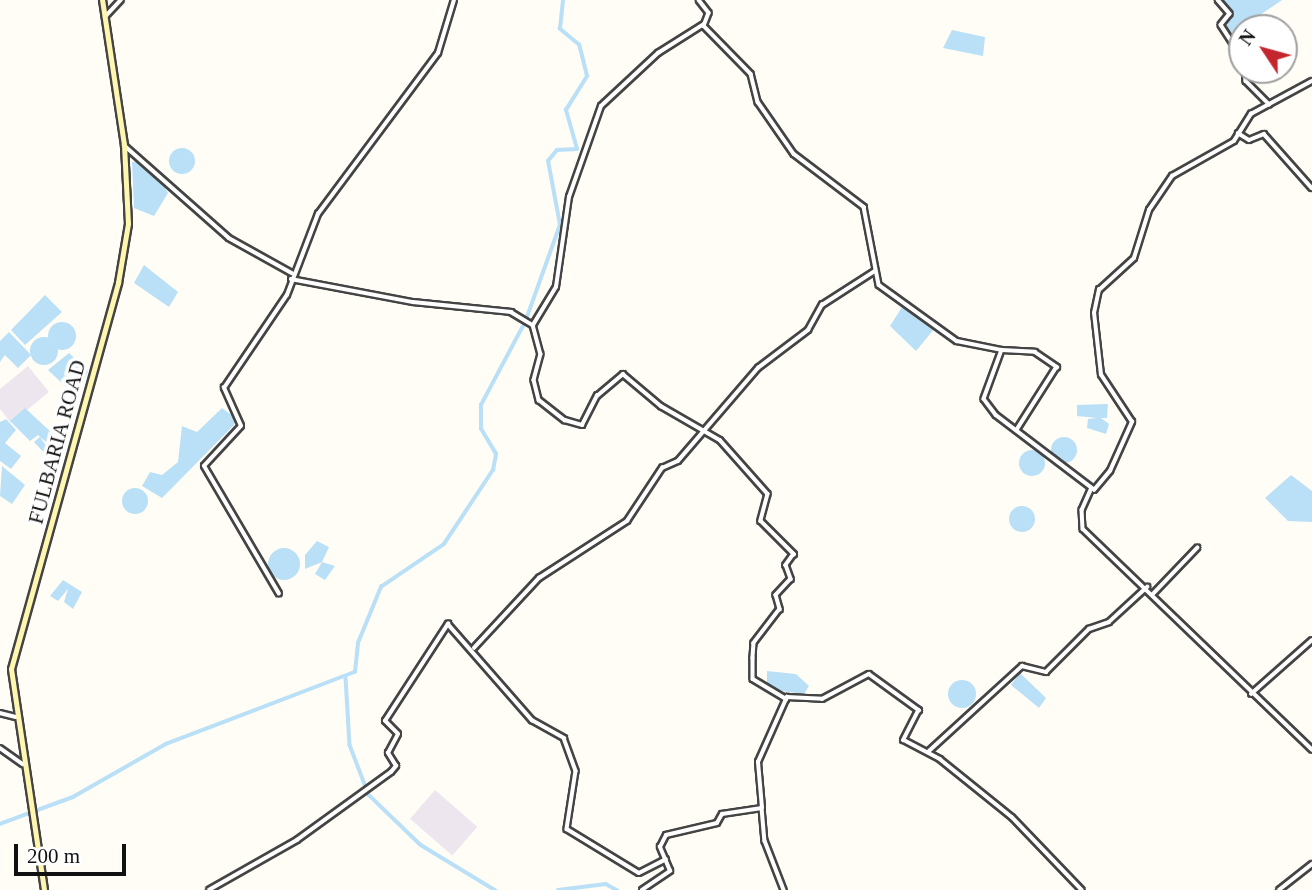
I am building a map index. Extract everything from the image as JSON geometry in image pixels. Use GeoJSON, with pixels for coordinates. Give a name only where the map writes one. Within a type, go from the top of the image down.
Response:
{"type":"FeatureCollection","features":[{"type":"Feature","properties":{"kind":"main road","name":"FULBARIA ROAD"},"geometry":{"type":"LineString","coordinates":[[44,890],[11,670],[124,251],[124,145],[102,0]]}},
{"type":"Feature","properties":{"kind":"street"},"geometry":{"type":"LineString","coordinates":[[105,16],[121,0]]}},
{"type":"Feature","properties":{"kind":"street"},"geometry":{"type":"LineString","coordinates":[[279,594],[204,466],[241,426],[224,388],[273,318],[318,214],[438,53],[454,0]]}},
{"type":"Feature","properties":{"kind":"street"},"geometry":{"type":"LineString","coordinates":[[533,325],[556,287],[569,197],[601,106],[658,52],[704,24],[709,13],[699,0]]}},
{"type":"Feature","properties":{"kind":"street"},"geometry":{"type":"LineString","coordinates":[[1218,0],[1230,14]]}},
{"type":"Feature","properties":{"kind":"street"},"geometry":{"type":"LineString","coordinates":[[1228,16],[1221,25],[1228,36]]}},
{"type":"Feature","properties":{"kind":"street"},"geometry":{"type":"LineString","coordinates":[[704,24],[751,74],[758,102],[794,153],[864,207],[881,287],[957,341],[1002,350],[1035,352],[1057,367],[1017,430]]}},
{"type":"Feature","properties":{"kind":"street"},"geometry":{"type":"LineString","coordinates":[[1312,81],[1247,117],[1238,133],[1161,187],[1134,258],[1097,293],[1101,375],[1132,422],[1110,471],[1082,510],[1083,529],[1147,587],[1251,694],[1312,749]]}},
{"type":"Feature","properties":{"kind":"street"},"geometry":{"type":"LineString","coordinates":[[1248,84],[1269,104]]}},
{"type":"Feature","properties":{"kind":"street"},"geometry":{"type":"LineString","coordinates":[[1238,133],[1249,140],[1264,134],[1312,188]]}},
{"type":"Feature","properties":{"kind":"street"},"geometry":{"type":"LineString","coordinates":[[124,145],[229,238],[292,276],[413,302],[511,312],[533,325],[541,354],[536,394],[565,420],[582,425],[597,396],[623,374],[661,406],[702,427],[768,494],[761,521],[794,554],[786,565],[791,579],[776,595],[780,609],[754,643],[753,679],[786,699],[822,699],[869,674],[919,710],[904,740],[929,751],[1012,817],[1082,890]]}},
{"type":"Feature","properties":{"kind":"street"},"geometry":{"type":"LineString","coordinates":[[474,648],[539,578],[626,520],[658,473],[678,461],[702,427],[758,368],[808,330],[822,304],[876,271]]}},
{"type":"Feature","properties":{"kind":"street"},"geometry":{"type":"LineString","coordinates":[[1002,350],[984,399],[1017,430],[1094,490]]}},
{"type":"Feature","properties":{"kind":"street"},"geometry":{"type":"LineString","coordinates":[[1153,594],[1197,548]]}},
{"type":"Feature","properties":{"kind":"street"},"geometry":{"type":"LineString","coordinates":[[929,751],[1022,666],[1029,663],[1046,672],[1089,629],[1109,622],[1147,587]]}},
{"type":"Feature","properties":{"kind":"street"},"geometry":{"type":"LineString","coordinates":[[209,890],[297,840],[391,772],[396,766],[388,752],[398,734],[385,722],[448,624],[474,648],[532,720],[564,738],[576,771],[567,829],[639,873],[666,859]]}},
{"type":"Feature","properties":{"kind":"street"},"geometry":{"type":"LineString","coordinates":[[1251,694],[1312,640]]}},
{"type":"Feature","properties":{"kind":"street"},"geometry":{"type":"LineString","coordinates":[[784,890],[765,841],[758,762],[786,699]]}},
{"type":"Feature","properties":{"kind":"street"},"geometry":{"type":"LineString","coordinates":[[0,713],[16,717]]}},
{"type":"Feature","properties":{"kind":"street"},"geometry":{"type":"LineString","coordinates":[[0,748],[23,764]]}},
{"type":"Feature","properties":{"kind":"street"},"geometry":{"type":"LineString","coordinates":[[642,890],[670,870],[660,844],[670,833],[717,824],[722,814],[762,808]]}},
{"type":"Feature","properties":{"kind":"street"},"geometry":{"type":"LineString","coordinates":[[1279,890],[1312,864]]}},
{"type":"Feature","properties":{"kind":"shaded area"},"geometry":{"type":"Polygon","coordinates":[[[28,366],[49,392],[11,423],[0,409],[0,389],[28,366]]]}},
{"type":"Feature","properties":{"kind":"shaded area"},"geometry":{"type":"Polygon","coordinates":[[[435,790],[477,827],[452,855],[410,819],[435,790]]]}},
{"type":"Feature","properties":{"kind":"water"},"geometry":{"type":"Polygon","coordinates":[[[1221,0],[1282,0],[1261,14],[1231,14],[1221,0]]]}},
{"type":"Feature","properties":{"kind":"water"},"geometry":{"type":"Polygon","coordinates":[[[952,30],[985,37],[983,56],[943,48],[952,30]]]}},
{"type":"Feature","properties":{"kind":"water"},"geometry":{"type":"Polygon","coordinates":[[[182,148],[191,152],[195,161],[191,170],[182,174],[173,170],[169,161],[173,152],[182,148]]]}},
{"type":"Feature","properties":{"kind":"water"},"geometry":{"type":"Polygon","coordinates":[[[137,161],[154,170],[168,193],[154,216],[134,208],[132,162],[137,161]]]}},
{"type":"Feature","properties":{"kind":"water"},"geometry":{"type":"Polygon","coordinates":[[[144,265],[178,292],[169,307],[134,283],[144,265]]]}},
{"type":"Feature","properties":{"kind":"water"},"geometry":{"type":"Polygon","coordinates":[[[45,295],[62,312],[25,345],[11,330],[45,295]]]}},
{"type":"Feature","properties":{"kind":"water"},"geometry":{"type":"Polygon","coordinates":[[[904,304],[935,328],[916,351],[890,326],[904,304]]]}},
{"type":"Feature","properties":{"kind":"water"},"geometry":{"type":"Polygon","coordinates":[[[62,322],[72,326],[76,336],[72,346],[62,350],[52,346],[48,336],[52,326],[62,322]]]}},
{"type":"Feature","properties":{"kind":"water"},"geometry":{"type":"Polygon","coordinates":[[[9,332],[31,355],[18,368],[5,355],[0,362],[0,341],[9,332]]]}},
{"type":"Feature","properties":{"kind":"water"},"geometry":{"type":"Polygon","coordinates":[[[44,337],[54,341],[58,351],[54,361],[44,365],[34,361],[30,351],[34,341],[44,337]]]}},
{"type":"Feature","properties":{"kind":"water"},"geometry":{"type":"Polygon","coordinates":[[[69,353],[88,371],[78,398],[48,370],[69,353]]]}},
{"type":"Feature","properties":{"kind":"water"},"geometry":{"type":"Polygon","coordinates":[[[1108,404],[1107,418],[1101,418],[1109,424],[1106,434],[1087,428],[1088,419],[1097,418],[1077,416],[1077,405],[1108,404]]]}},
{"type":"Feature","properties":{"kind":"water"},"geometry":{"type":"Polygon","coordinates":[[[25,408],[66,446],[63,456],[57,452],[60,470],[34,442],[40,437],[51,453],[56,451],[38,435],[30,441],[10,421],[25,408]]]}},
{"type":"Feature","properties":{"kind":"water"},"geometry":{"type":"Polygon","coordinates":[[[222,408],[237,419],[233,426],[162,498],[142,486],[150,472],[162,475],[178,462],[182,426],[197,432],[222,408]]]}},
{"type":"Feature","properties":{"kind":"water"},"geometry":{"type":"Polygon","coordinates":[[[6,419],[16,430],[5,443],[21,456],[11,469],[0,461],[0,422],[6,419]]]}},
{"type":"Feature","properties":{"kind":"water"},"geometry":{"type":"Polygon","coordinates":[[[1064,437],[1073,441],[1077,450],[1073,459],[1064,463],[1055,459],[1051,450],[1055,441],[1064,437]]]}},
{"type":"Feature","properties":{"kind":"water"},"geometry":{"type":"Polygon","coordinates":[[[1032,450],[1041,454],[1045,463],[1041,472],[1032,476],[1023,472],[1019,463],[1023,454],[1032,450]]]}},
{"type":"Feature","properties":{"kind":"water"},"geometry":{"type":"Polygon","coordinates":[[[2,466],[25,485],[12,504],[0,496],[2,466]]]}},
{"type":"Feature","properties":{"kind":"water"},"geometry":{"type":"Polygon","coordinates":[[[1291,475],[1312,491],[1312,522],[1288,521],[1265,498],[1291,475]]]}},
{"type":"Feature","properties":{"kind":"water"},"geometry":{"type":"Polygon","coordinates":[[[135,488],[144,492],[148,501],[144,510],[135,514],[126,510],[122,501],[126,492],[135,488]]]}},
{"type":"Feature","properties":{"kind":"water"},"geometry":{"type":"Polygon","coordinates":[[[1022,506],[1031,510],[1035,519],[1031,528],[1022,532],[1013,528],[1009,519],[1013,510],[1022,506]]]}},
{"type":"Feature","properties":{"kind":"water"},"geometry":{"type":"Polygon","coordinates":[[[317,541],[329,547],[322,562],[305,569],[305,555],[317,541]]]}},
{"type":"Feature","properties":{"kind":"water"},"geometry":{"type":"Polygon","coordinates":[[[284,548],[295,553],[300,564],[295,575],[284,580],[273,575],[268,564],[273,553],[284,548]]]}},
{"type":"Feature","properties":{"kind":"water"},"geometry":{"type":"Polygon","coordinates":[[[322,562],[335,566],[325,580],[315,574],[322,562]]]}},
{"type":"Feature","properties":{"kind":"water"},"geometry":{"type":"Polygon","coordinates":[[[63,580],[82,592],[73,609],[64,602],[68,589],[58,601],[50,596],[63,580]]]}},
{"type":"Feature","properties":{"kind":"water"},"geometry":{"type":"Polygon","coordinates":[[[767,671],[796,674],[809,686],[804,694],[782,691],[767,683],[767,671]]]}},
{"type":"Feature","properties":{"kind":"water"},"geometry":{"type":"Polygon","coordinates":[[[1020,673],[1046,698],[1039,708],[1011,685],[1020,673]]]}},
{"type":"Feature","properties":{"kind":"water"},"geometry":{"type":"Polygon","coordinates":[[[962,680],[972,684],[976,694],[972,704],[962,708],[952,704],[948,694],[952,684],[962,680]]]}},
{"type":"Feature","properties":{"kind":"waterway"},"geometry":{"type":"LineString","coordinates":[[527,317],[560,225],[548,161],[557,150],[577,149],[566,110],[587,76],[579,45],[560,29],[563,0]]}},
{"type":"Feature","properties":{"kind":"waterway"},"geometry":{"type":"LineString","coordinates":[[0,824],[73,797],[166,744],[355,672],[358,643],[381,587],[444,544],[493,470],[496,454],[481,429],[481,405],[524,324]]}},
{"type":"Feature","properties":{"kind":"waterway"},"geometry":{"type":"LineString","coordinates":[[346,678],[350,745],[369,795],[421,845],[495,890]]}},
{"type":"Feature","properties":{"kind":"waterway"},"geometry":{"type":"LineString","coordinates":[[558,890],[606,884],[617,890]]}}]}
